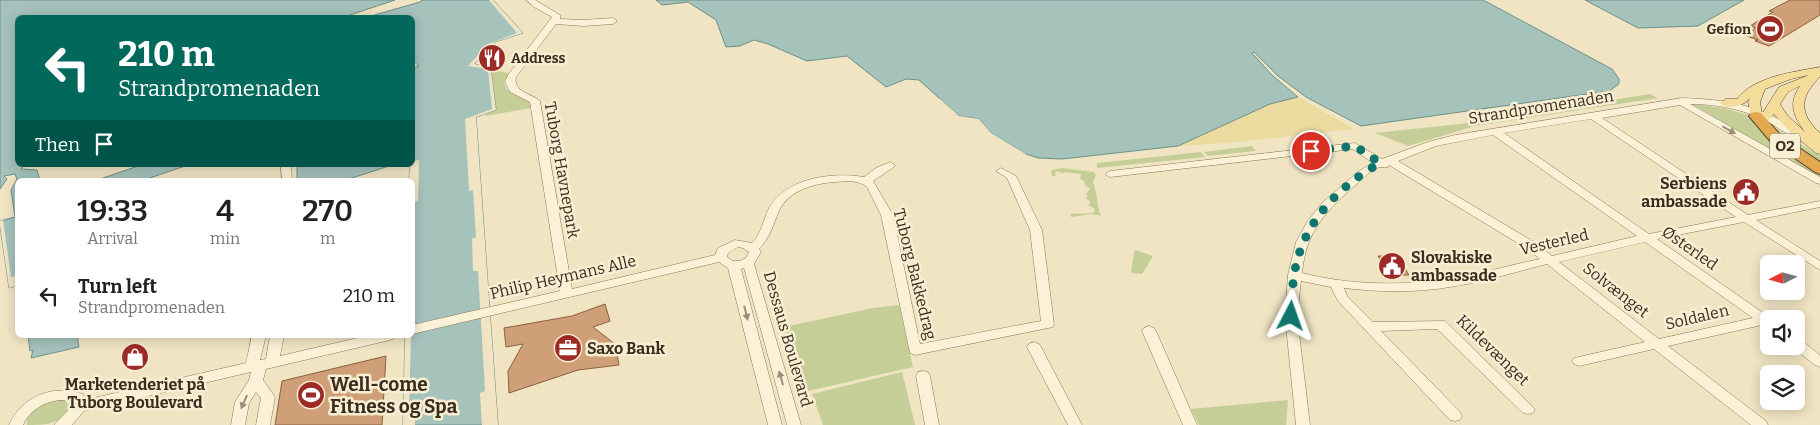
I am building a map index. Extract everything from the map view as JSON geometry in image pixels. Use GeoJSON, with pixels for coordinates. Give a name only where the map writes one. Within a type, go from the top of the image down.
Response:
{"type":"FeatureCollection","features":[{"type":"Feature","properties":{"kind":"highway","name":"O2"},"geometry":{"type":"LineString","coordinates":[[1760,116],[1776,139],[1820,169]]}},
{"type":"Feature","properties":{"kind":"main road"},"geometry":{"type":"LineString","coordinates":[[1764,85],[1785,88],[1800,95],[1810,79],[1820,70]]}},
{"type":"Feature","properties":{"kind":"main road"},"geometry":{"type":"LineString","coordinates":[[1726,103],[1741,102],[1747,94],[1788,76],[1820,70]]}},
{"type":"Feature","properties":{"kind":"main road"},"geometry":{"type":"LineString","coordinates":[[1764,85],[1754,102],[1760,116],[1770,114],[1774,104],[1785,88],[1810,79]]}},
{"type":"Feature","properties":{"kind":"main road","name":"O2"},"geometry":{"type":"LineString","coordinates":[[1800,95],[1797,102],[1798,114],[1818,147]]}},
{"type":"Feature","properties":{"kind":"main road"},"geometry":{"type":"LineString","coordinates":[[1774,104],[1780,116],[1818,147]]}},
{"type":"Feature","properties":{"kind":"street"},"geometry":{"type":"LineString","coordinates":[[530,0],[539,8],[555,14],[556,21],[583,23],[613,21]]}},
{"type":"Feature","properties":{"kind":"street","name":"Tuborg Havnepark"},"geometry":{"type":"LineString","coordinates":[[556,21],[511,77],[510,82],[514,90],[535,102],[567,295]]}},
{"type":"Feature","properties":{"kind":"street"},"geometry":{"type":"LineString","coordinates":[[1682,101],[1687,106],[1820,181]]}},
{"type":"Feature","properties":{"kind":"street","name":"Strandpromenaden"},"geometry":{"type":"LineString","coordinates":[[1303,425],[1291,316],[1294,275],[1302,242],[1312,222],[1326,204],[1343,189],[1385,163],[1432,144],[1494,131],[1682,101],[1726,103],[1760,116]]}},
{"type":"Feature","properties":{"kind":"street","name":"Strandpromenaden"},"geometry":{"type":"LineString","coordinates":[[1700,101],[1760,116]]}},
{"type":"Feature","properties":{"kind":"street"},"geometry":{"type":"LineString","coordinates":[[1594,116],[1820,266]]}},
{"type":"Feature","properties":{"kind":"street"},"geometry":{"type":"LineString","coordinates":[[1760,116],[1818,147]]}},
{"type":"Feature","properties":{"kind":"street","name":"Østerled"},"geometry":{"type":"LineString","coordinates":[[1494,131],[1760,318]]}},
{"type":"Feature","properties":{"kind":"street"},"geometry":{"type":"LineString","coordinates":[[1110,174],[1355,146],[1385,163]]}},
{"type":"Feature","properties":{"kind":"street","name":"Solvænget"},"geometry":{"type":"LineString","coordinates":[[1385,163],[1520,238],[1550,259],[1762,425]]}},
{"type":"Feature","properties":{"kind":"street"},"geometry":{"type":"LineString","coordinates":[[753,248],[764,238],[779,203],[790,193],[820,181],[844,178],[866,181],[890,165]]}},
{"type":"Feature","properties":{"kind":"street","name":"Tuborg Bakkedrag"},"geometry":{"type":"LineString","coordinates":[[866,181],[871,185],[887,215],[915,350],[1048,324],[1036,230],[1011,176],[1001,171]]}},
{"type":"Feature","properties":{"kind":"street","name":"Vesterled"},"geometry":{"type":"LineString","coordinates":[[1294,275],[1336,284],[1390,287],[1435,284],[1646,238],[1820,204]]}},
{"type":"Feature","properties":{"kind":"street"},"geometry":{"type":"LineString","coordinates":[[740,244],[753,248],[755,254],[748,262],[734,266],[725,263],[721,258],[722,251],[730,245],[740,244]]}},
{"type":"Feature","properties":{"kind":"street","name":"Philip Heymans Alle"},"geometry":{"type":"LineString","coordinates":[[415,329],[721,258]]}},
{"type":"Feature","properties":{"kind":"street","name":"Dessaus Boulevard"},"geometry":{"type":"LineString","coordinates":[[748,262],[794,425]]}},
{"type":"Feature","properties":{"kind":"street","name":"Dessaus Boulevard"},"geometry":{"type":"LineString","coordinates":[[734,266],[775,425]]}},
{"type":"Feature","properties":{"kind":"street"},"geometry":{"type":"LineString","coordinates":[[1336,284],[1342,298],[1455,416]]}},
{"type":"Feature","properties":{"kind":"street","name":"Soldalen"},"geometry":{"type":"LineString","coordinates":[[1579,361],[1760,323]]}},
{"type":"Feature","properties":{"kind":"street","name":"Kildevænget"},"geometry":{"type":"LineString","coordinates":[[1371,327],[1440,324],[1528,409]]}},
{"type":"Feature","properties":{"kind":"street"},"geometry":{"type":"LineString","coordinates":[[1149,331],[1190,425]]}},
{"type":"Feature","properties":{"kind":"street"},"geometry":{"type":"LineString","coordinates":[[259,338],[261,365]]}},
{"type":"Feature","properties":{"kind":"street"},"geometry":{"type":"LineString","coordinates":[[238,425],[242,402],[256,381],[261,365],[275,338]]}},
{"type":"Feature","properties":{"kind":"street"},"geometry":{"type":"LineString","coordinates":[[61,425],[70,419],[79,407],[377,338]]}},
{"type":"Feature","properties":{"kind":"street"},"geometry":{"type":"LineString","coordinates":[[1034,347],[1075,425]]}},
{"type":"Feature","properties":{"kind":"street"},"geometry":{"type":"LineString","coordinates":[[1805,350],[1820,362]]}},
{"type":"Feature","properties":{"kind":"street"},"geometry":{"type":"LineString","coordinates":[[922,376],[932,425]]}},
{"type":"Feature","properties":{"kind":"street"},"geometry":{"type":"LineString","coordinates":[[256,381],[268,397],[263,425]]}},
{"type":"Feature","properties":{"kind":"street"},"geometry":{"type":"LineString","coordinates":[[12,424],[33,405],[52,396],[73,396],[78,398],[79,407]]}},
{"type":"Feature","properties":{"kind":"green space"},"geometry":{"type":"Polygon","coordinates":[[[491,70],[509,73],[504,82],[506,89],[529,101],[531,108],[486,116],[486,113],[496,110],[491,70]]]}},
{"type":"Feature","properties":{"kind":"green space"},"geometry":{"type":"Polygon","coordinates":[[[1650,94],[1658,98],[1475,126],[1408,146],[1375,133],[1460,124],[1650,94]]]}},
{"type":"Feature","properties":{"kind":"green space"},"geometry":{"type":"Polygon","coordinates":[[[1692,104],[1724,108],[1748,115],[1820,173],[1820,178],[1692,104]]]}},
{"type":"Feature","properties":{"kind":"green space"},"geometry":{"type":"Polygon","coordinates":[[[1767,123],[1820,156],[1820,164],[1795,144],[1787,144],[1767,123]]]}},
{"type":"Feature","properties":{"kind":"green space"},"geometry":{"type":"Polygon","coordinates":[[[1252,146],[1256,151],[1208,156],[1204,152],[1252,146]]]}},
{"type":"Feature","properties":{"kind":"green space"},"geometry":{"type":"Polygon","coordinates":[[[1201,152],[1205,157],[1097,168],[1097,163],[1201,152]]]}},
{"type":"Feature","properties":{"kind":"green space"},"geometry":{"type":"Polygon","coordinates":[[[1062,168],[1094,172],[1096,175],[1093,182],[1101,216],[1091,214],[1071,217],[1070,214],[1093,213],[1095,209],[1088,205],[1091,202],[1085,198],[1088,197],[1086,194],[1090,189],[1080,179],[1081,174],[1064,172],[1063,174],[1057,171],[1055,173],[1056,176],[1052,176],[1051,170],[1062,168]]]}},
{"type":"Feature","properties":{"kind":"green space"},"geometry":{"type":"Polygon","coordinates":[[[1135,250],[1153,256],[1142,274],[1132,273],[1131,271],[1135,250]]]}},
{"type":"Feature","properties":{"kind":"green space"},"geometry":{"type":"Polygon","coordinates":[[[899,305],[913,367],[808,391],[784,327],[873,308],[899,305]]]}},
{"type":"Feature","properties":{"kind":"green space"},"geometry":{"type":"Polygon","coordinates":[[[902,372],[915,425],[823,425],[812,394],[902,372]]]}},
{"type":"Feature","properties":{"kind":"green space"},"geometry":{"type":"Polygon","coordinates":[[[1288,400],[1286,425],[1199,425],[1191,409],[1288,400]]]}},
{"type":"Feature","properties":{"kind":"green space"},"geometry":{"type":"Polygon","coordinates":[[[65,401],[70,406],[63,417],[52,423],[27,425],[27,419],[37,409],[46,404],[65,401]]]}},
{"type":"Feature","properties":{"kind":"sand"},"geometry":{"type":"Polygon","coordinates":[[[1298,97],[1354,129],[1226,143],[1178,146],[1270,104],[1298,97]]]}},
{"type":"Feature","properties":{"kind":"water"},"geometry":{"type":"Polygon","coordinates":[[[0,0],[395,0],[350,15],[15,15],[15,167],[37,170],[39,178],[17,178],[15,174],[4,176],[7,179],[0,189],[0,0]]]}},
{"type":"Feature","properties":{"kind":"water"},"geometry":{"type":"Polygon","coordinates":[[[422,0],[493,0],[523,33],[495,42],[474,64],[493,67],[491,70],[496,110],[476,117],[498,425],[403,425],[405,338],[415,338],[415,178],[409,178],[410,167],[415,167],[415,67],[419,66],[415,63],[415,15],[374,15],[422,0]]]}},
{"type":"Feature","properties":{"kind":"water"},"geometry":{"type":"Polygon","coordinates":[[[656,0],[1483,0],[1612,69],[1619,79],[1619,84],[1609,91],[1361,126],[1306,97],[1278,76],[1254,52],[1252,53],[1273,76],[1298,97],[1270,104],[1178,146],[1062,159],[1038,158],[1026,154],[991,133],[979,119],[959,116],[919,80],[906,79],[886,87],[847,56],[807,61],[754,40],[740,46],[726,47],[716,20],[688,2],[662,5],[656,0]]]}},
{"type":"Feature","properties":{"kind":"water"},"geometry":{"type":"Polygon","coordinates":[[[1585,0],[1744,0],[1698,26],[1638,28],[1585,0]]]}},
{"type":"Feature","properties":{"kind":"water"},"geometry":{"type":"Polygon","coordinates":[[[135,167],[182,167],[150,178],[103,178],[135,167]]]}},
{"type":"Feature","properties":{"kind":"water"},"geometry":{"type":"Polygon","coordinates":[[[297,167],[386,167],[352,178],[297,178],[297,167]]]}},
{"type":"Feature","properties":{"kind":"water"},"geometry":{"type":"Polygon","coordinates":[[[15,183],[15,217],[11,190],[15,183]]]}},
{"type":"Feature","properties":{"kind":"water"},"geometry":{"type":"Polygon","coordinates":[[[15,217],[15,286],[9,288],[0,226],[0,221],[15,217]]]}},
{"type":"Feature","properties":{"kind":"water"},"geometry":{"type":"Polygon","coordinates":[[[28,338],[78,338],[79,347],[31,358],[33,350],[30,351],[28,338]]]}},
{"type":"Feature","properties":{"kind":"pier"},"geometry":{"type":"Polygon","coordinates":[[[489,0],[493,0],[523,33],[495,42],[474,64],[493,67],[491,70],[496,110],[476,117],[498,425],[482,425],[480,393],[485,391],[478,271],[473,271],[472,239],[476,237],[473,190],[469,191],[465,119],[492,109],[488,69],[468,66],[488,44],[517,33],[489,0]]]}},
{"type":"Feature","properties":{"kind":"pier"},"geometry":{"type":"Polygon","coordinates":[[[940,99],[959,116],[979,119],[991,133],[1026,154],[1023,155],[1005,146],[989,135],[978,121],[958,118],[937,100],[940,99]]]}},
{"type":"Feature","properties":{"kind":"pier"},"geometry":{"type":"Polygon","coordinates":[[[419,160],[418,201],[415,202],[415,178],[409,178],[410,167],[415,167],[415,161],[419,160]]]}},
{"type":"Feature","properties":{"kind":"pier"},"geometry":{"type":"Polygon","coordinates":[[[3,220],[11,277],[15,276],[15,286],[9,288],[0,226],[0,221],[3,220]]]}},
{"type":"Feature","properties":{"kind":"pier"},"geometry":{"type":"Polygon","coordinates":[[[405,338],[411,338],[409,410],[415,409],[415,425],[403,425],[405,338]]]}},
{"type":"Feature","properties":{"kind":"building"},"geometry":{"type":"Polygon","coordinates":[[[1790,0],[1820,0],[1820,15],[1769,46],[1744,35],[1756,28],[1750,26],[1773,12],[1769,11],[1790,0]]]}},
{"type":"Feature","properties":{"kind":"building","name":"Slovakiske ambassade"},"geometry":{"type":"Polygon","coordinates":[[[1378,256],[1397,256],[1409,275],[1389,275],[1378,256]]]}},
{"type":"Feature","properties":{"kind":"building","name":"Saxo Bank"},"geometry":{"type":"Polygon","coordinates":[[[605,304],[610,321],[593,327],[615,344],[619,365],[578,370],[509,393],[508,371],[523,344],[506,347],[504,328],[572,316],[605,304]]]}},
{"type":"Feature","properties":{"kind":"building"},"geometry":{"type":"Polygon","coordinates":[[[386,356],[382,425],[275,425],[282,381],[386,356]]]}},
{"type":"Feature","properties":{"kind":"place","name":"Gefion"},"geometry":{"type":"Point","coordinates":[1770,29]}},
{"type":"Feature","properties":{"kind":"place","name":"Address"},"geometry":{"type":"Point","coordinates":[492,58]}},
{"type":"Feature","properties":{"kind":"place","name":"Serbiens ambassade"},"geometry":{"type":"Point","coordinates":[1746,192]}},
{"type":"Feature","properties":{"kind":"place","name":"Slovakiske ambassade"},"geometry":{"type":"Point","coordinates":[1392,266]}},
{"type":"Feature","properties":{"kind":"place","name":"Saxo Bank"},"geometry":{"type":"Point","coordinates":[568,348]}},
{"type":"Feature","properties":{"kind":"place","name":"Marketenderiet på Tuborg Boulevard"},"geometry":{"type":"Point","coordinates":[135,357]}},
{"type":"Feature","properties":{"kind":"place","name":"Well-come Fitness og Spa"},"geometry":{"type":"Point","coordinates":[311,395]}},
{"type":"Feature","properties":{"kind":"route"},"geometry":{"type":"LineString","coordinates":[[1291,316],[1296,260],[1312,222],[1326,204],[1343,189],[1363,173],[1380,163],[1355,146],[1311,151]]}}]}
